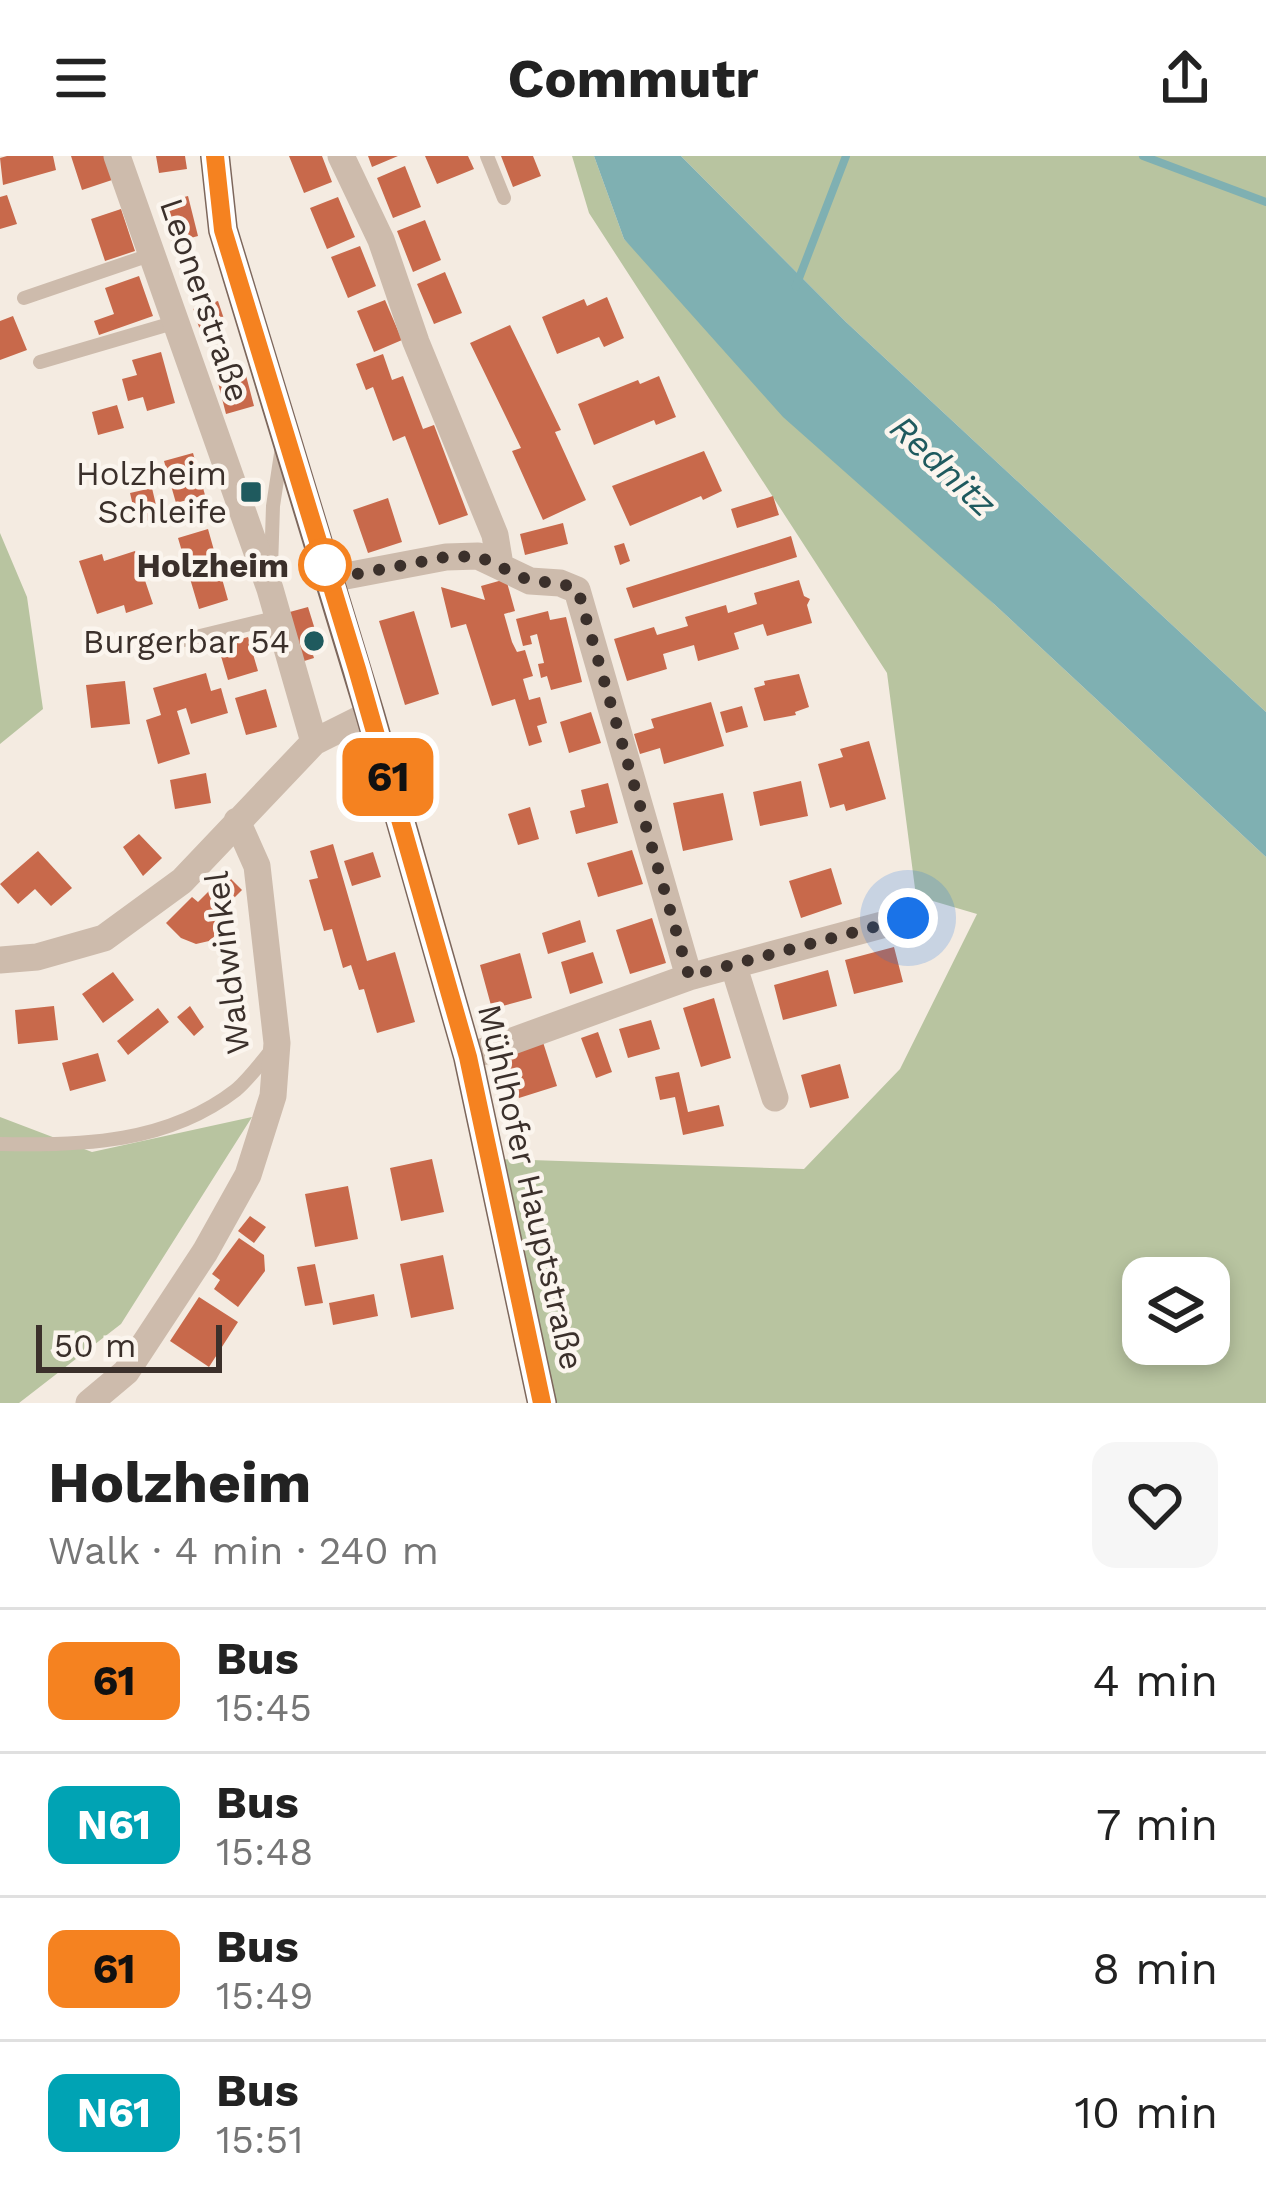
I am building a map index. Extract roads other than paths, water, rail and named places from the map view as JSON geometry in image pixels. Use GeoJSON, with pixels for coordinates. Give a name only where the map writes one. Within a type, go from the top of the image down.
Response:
{"type":"FeatureCollection","features":[{"type":"Feature","properties":{"kind":"main road","name":"Mühlhofer Hauptstraße"},"geometry":{"type":"LineString","coordinates":[[214,156],[223,230],[468,1057],[542,1403]]}},
{"type":"Feature","properties":{"kind":"street","name":"Leonerstraße"},"geometry":{"type":"LineString","coordinates":[[117,156],[270,589],[314,742]]}},
{"type":"Feature","properties":{"kind":"street"},"geometry":{"type":"LineString","coordinates":[[340,156],[381,240],[416,342],[495,535],[500,565]]}},
{"type":"Feature","properties":{"kind":"street"},"geometry":{"type":"LineString","coordinates":[[330,579],[446,557],[478,556],[530,581],[578,590],[689,976]]}},
{"type":"Feature","properties":{"kind":"street"},"geometry":{"type":"LineString","coordinates":[[0,960],[37,957],[104,938],[182,881],[314,742],[370,714]]}},
{"type":"Feature","properties":{"kind":"street","name":"Waldwinkel"},"geometry":{"type":"LineString","coordinates":[[88,1403],[126,1372],[205,1252],[248,1175],[273,1096],[277,1043],[257,866],[237,820]]}},
{"type":"Feature","properties":{"kind":"street"},"geometry":{"type":"LineString","coordinates":[[468,1057],[689,976],[908,918]]}},
{"type":"Feature","properties":{"kind":"street"},"geometry":{"type":"LineString","coordinates":[[734,967],[775,1098]]}},
{"type":"Feature","properties":{"kind":"lane"},"geometry":{"type":"LineString","coordinates":[[487,156],[504,198]]}},
{"type":"Feature","properties":{"kind":"lane"},"geometry":{"type":"LineString","coordinates":[[24,298],[150,255]]}},
{"type":"Feature","properties":{"kind":"lane"},"geometry":{"type":"LineString","coordinates":[[40,362],[173,322]]}},
{"type":"Feature","properties":{"kind":"lane"},"geometry":{"type":"LineString","coordinates":[[270,589],[273,506],[285,430]]}},
{"type":"Feature","properties":{"kind":"lane"},"geometry":{"type":"LineString","coordinates":[[163,646],[279,617]]}},
{"type":"Feature","properties":{"kind":"lane"},"geometry":{"type":"LineString","coordinates":[[0,1144],[59,1145],[159,1132],[236,1089],[277,1043]]}},
{"type":"Feature","properties":{"kind":"water","name":"Rednitz"},"geometry":{"type":"Polygon","coordinates":[[[594,156],[681,156],[846,322],[1266,712],[1266,857],[994,604],[783,417],[624,239],[594,156]]]}},
{"type":"Feature","properties":{"kind":"waterway"},"geometry":{"type":"LineString","coordinates":[[796,286],[846,156]]}},
{"type":"Feature","properties":{"kind":"waterway"},"geometry":{"type":"LineString","coordinates":[[1143,156],[1266,202]]}},
{"type":"Feature","properties":{"kind":"place","name":"Holzheim Schleife"},"geometry":{"type":"Point","coordinates":[251,492]}},
{"type":"Feature","properties":{"kind":"place","name":"Holzheim"},"geometry":{"type":"Point","coordinates":[325,565]}},
{"type":"Feature","properties":{"kind":"place","name":"Burgerbar 54"},"geometry":{"type":"Point","coordinates":[314,641]}}]}
